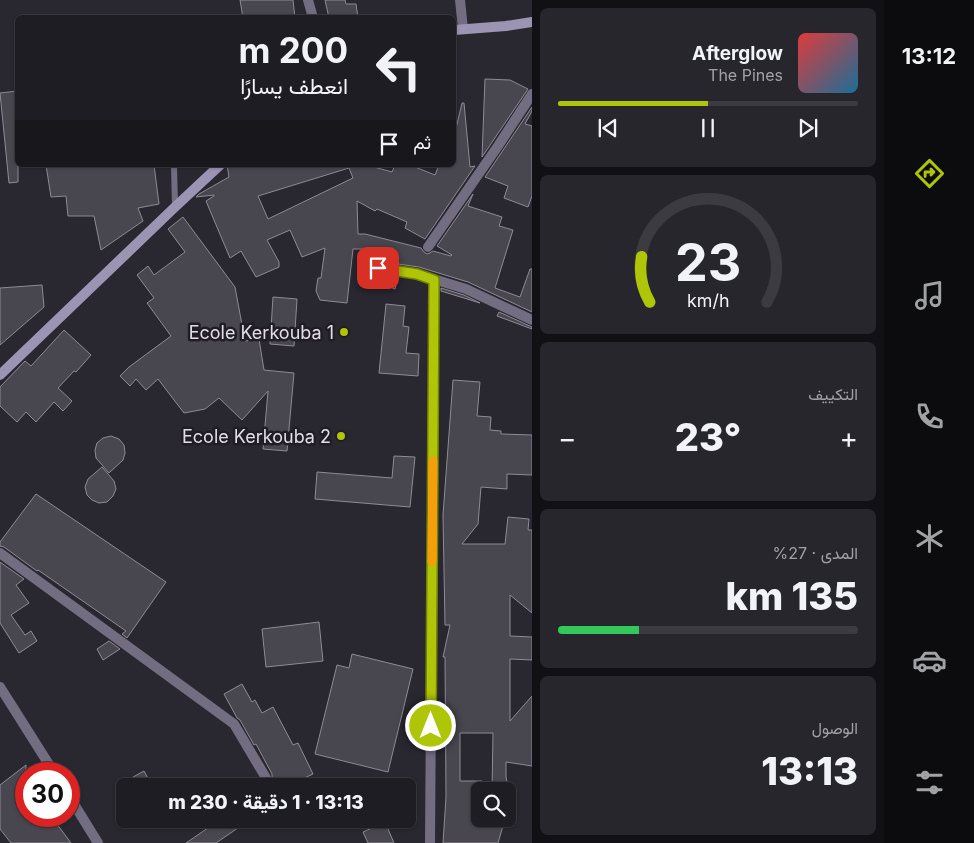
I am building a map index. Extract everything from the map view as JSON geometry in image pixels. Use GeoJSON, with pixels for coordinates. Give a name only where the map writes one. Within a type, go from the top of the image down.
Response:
{"type":"FeatureCollection","features":[{"type":"Feature","properties":{"kind":"main road"},"geometry":{"type":"LineString","coordinates":[[458,29],[506,26],[532,22]]}},
{"type":"Feature","properties":{"kind":"main road"},"geometry":{"type":"LineString","coordinates":[[0,374],[218,167]]}},
{"type":"Feature","properties":{"kind":"street"},"geometry":{"type":"LineString","coordinates":[[308,0],[312,15]]}},
{"type":"Feature","properties":{"kind":"street"},"geometry":{"type":"LineString","coordinates":[[458,29],[460,0]]}},
{"type":"Feature","properties":{"kind":"street"},"geometry":{"type":"LineString","coordinates":[[428,247],[532,94]]}},
{"type":"Feature","properties":{"kind":"street"},"geometry":{"type":"LineString","coordinates":[[378,268],[417,274],[466,290],[532,320]]}},
{"type":"Feature","properties":{"kind":"street"},"geometry":{"type":"LineString","coordinates":[[430,843],[434,280]]}},
{"type":"Feature","properties":{"kind":"street"},"geometry":{"type":"LineString","coordinates":[[0,553],[234,724],[266,778]]}},
{"type":"Feature","properties":{"kind":"street"},"geometry":{"type":"LineString","coordinates":[[0,687],[47,762]]}},
{"type":"Feature","properties":{"kind":"street"},"geometry":{"type":"LineString","coordinates":[[80,814],[98,843]]}},
{"type":"Feature","properties":{"kind":"lane"},"geometry":{"type":"LineString","coordinates":[[174,167],[175,207]]}},
{"type":"Feature","properties":{"kind":"building"},"geometry":{"type":"Polygon","coordinates":[[[240,0],[293,0],[295,15],[242,15],[240,0]]]}},
{"type":"Feature","properties":{"kind":"building"},"geometry":{"type":"Polygon","coordinates":[[[325,0],[345,0],[346,4],[356,4],[358,15],[328,15],[325,0]]]}},
{"type":"Feature","properties":{"kind":"building"},"geometry":{"type":"Polygon","coordinates":[[[485,79],[510,80],[528,89],[482,157],[485,79]]]}},
{"type":"Feature","properties":{"kind":"building"},"geometry":{"type":"Polygon","coordinates":[[[15,91],[15,167],[18,167],[18,182],[9,183],[0,93],[15,91]]]}},
{"type":"Feature","properties":{"kind":"building"},"geometry":{"type":"Polygon","coordinates":[[[462,103],[464,103],[470,167],[475,166],[425,239],[405,228],[407,222],[377,209],[375,211],[357,201],[358,234],[365,234],[421,248],[427,254],[433,251],[451,256],[437,246],[473,194],[468,206],[502,217],[499,226],[513,230],[495,288],[520,297],[530,269],[532,269],[532,312],[468,282],[419,267],[384,262],[386,257],[376,255],[378,249],[353,249],[347,303],[320,300],[316,291],[318,278],[321,278],[325,248],[302,257],[290,230],[267,240],[279,262],[279,267],[256,277],[241,251],[230,258],[206,201],[214,195],[196,197],[229,177],[227,167],[374,167],[392,172],[394,167],[415,167],[435,175],[438,167],[456,167],[456,128],[462,103]],[[349,168],[258,196],[268,219],[353,178],[349,168]]]}},
{"type":"Feature","properties":{"kind":"building"},"geometry":{"type":"Polygon","coordinates":[[[532,107],[532,111],[525,124],[532,126],[532,196],[528,207],[504,198],[508,186],[485,177],[532,107]]]}},
{"type":"Feature","properties":{"kind":"building"},"geometry":{"type":"Polygon","coordinates":[[[46,167],[154,167],[159,204],[138,208],[143,221],[101,250],[94,216],[68,216],[66,196],[51,197],[46,167]]]}},
{"type":"Feature","properties":{"kind":"building"},"geometry":{"type":"Polygon","coordinates":[[[183,217],[235,287],[245,341],[259,339],[264,370],[294,373],[287,451],[263,449],[268,391],[242,420],[219,398],[205,409],[184,413],[158,379],[146,390],[136,379],[130,386],[120,376],[129,367],[171,336],[147,303],[154,298],[137,275],[148,266],[154,275],[185,252],[168,229],[183,217]]]}},
{"type":"Feature","properties":{"kind":"building"},"geometry":{"type":"Polygon","coordinates":[[[379,275],[398,278],[395,289],[377,282],[379,275]]]}},
{"type":"Feature","properties":{"kind":"building"},"geometry":{"type":"Polygon","coordinates":[[[42,285],[44,307],[0,345],[0,288],[42,285]]]}},
{"type":"Feature","properties":{"kind":"building"},"geometry":{"type":"Polygon","coordinates":[[[441,288],[464,295],[480,303],[441,291],[441,288]]]}},
{"type":"Feature","properties":{"kind":"building"},"geometry":{"type":"Polygon","coordinates":[[[273,297],[297,299],[294,346],[270,344],[273,297]]]}},
{"type":"Feature","properties":{"kind":"building"},"geometry":{"type":"Polygon","coordinates":[[[386,304],[405,306],[403,326],[409,327],[406,353],[419,354],[418,376],[379,373],[386,304]]]}},
{"type":"Feature","properties":{"kind":"building"},"geometry":{"type":"Polygon","coordinates":[[[499,312],[532,327],[532,329],[497,316],[499,312]]]}},
{"type":"Feature","properties":{"kind":"building"},"geometry":{"type":"Polygon","coordinates":[[[64,330],[91,355],[58,388],[72,401],[63,411],[54,402],[36,422],[26,412],[17,422],[0,406],[0,387],[25,361],[31,366],[64,330]]]}},
{"type":"Feature","properties":{"kind":"building"},"geometry":{"type":"Polygon","coordinates":[[[453,380],[480,382],[477,416],[491,417],[490,430],[501,431],[501,434],[532,435],[532,475],[507,474],[507,489],[481,487],[478,524],[462,544],[505,544],[508,517],[529,519],[528,530],[532,530],[532,613],[510,595],[510,636],[532,637],[532,660],[510,659],[510,721],[532,696],[532,766],[506,762],[507,782],[492,782],[493,733],[460,733],[460,781],[482,781],[471,782],[471,827],[503,827],[498,843],[443,843],[446,797],[445,657],[443,657],[450,625],[445,625],[443,515],[453,380]]]}},
{"type":"Feature","properties":{"kind":"building"},"geometry":{"type":"Polygon","coordinates":[[[111,436],[119,439],[124,445],[125,453],[123,460],[109,473],[96,458],[95,450],[97,443],[103,438],[111,436]]]}},
{"type":"Feature","properties":{"kind":"building"},"geometry":{"type":"Polygon","coordinates":[[[394,456],[415,457],[410,507],[315,499],[317,472],[392,478],[394,456]]]}},
{"type":"Feature","properties":{"kind":"building"},"geometry":{"type":"Polygon","coordinates":[[[102,467],[114,481],[116,489],[113,496],[107,502],[99,503],[87,495],[85,487],[88,479],[102,467]]]}},
{"type":"Feature","properties":{"kind":"building"},"geometry":{"type":"Polygon","coordinates":[[[36,494],[166,582],[127,638],[122,634],[126,631],[0,546],[0,542],[36,494]]]}},
{"type":"Feature","properties":{"kind":"building"},"geometry":{"type":"Polygon","coordinates":[[[0,562],[24,579],[16,585],[29,603],[11,615],[25,635],[31,631],[37,641],[19,653],[0,623],[0,562]]]}},
{"type":"Feature","properties":{"kind":"building"},"geometry":{"type":"Polygon","coordinates":[[[319,622],[323,661],[266,667],[262,629],[319,622]]]}},
{"type":"Feature","properties":{"kind":"building"},"geometry":{"type":"Polygon","coordinates":[[[109,641],[120,649],[103,660],[97,649],[109,641]]]}},
{"type":"Feature","properties":{"kind":"building"},"geometry":{"type":"Polygon","coordinates":[[[352,654],[413,669],[388,772],[315,754],[337,665],[349,668],[352,654]]]}},
{"type":"Feature","properties":{"kind":"building"},"geometry":{"type":"Polygon","coordinates":[[[242,684],[252,702],[255,700],[262,713],[273,707],[293,745],[298,743],[313,774],[304,778],[272,778],[272,774],[256,744],[254,745],[224,694],[242,684]]]}},
{"type":"Feature","properties":{"kind":"building"},"geometry":{"type":"Polygon","coordinates":[[[144,771],[148,778],[131,778],[144,771]]]}},
{"type":"Feature","properties":{"kind":"building"},"geometry":{"type":"Polygon","coordinates":[[[15,773],[15,827],[59,827],[71,843],[11,843],[0,829],[0,785],[15,773]]]}},
{"type":"Feature","properties":{"kind":"building"},"geometry":{"type":"Polygon","coordinates":[[[208,828],[238,828],[216,843],[186,843],[208,828]]]}},
{"type":"Feature","properties":{"kind":"building"},"geometry":{"type":"Polygon","coordinates":[[[372,828],[388,828],[394,843],[368,843],[363,832],[372,828]]]}},
{"type":"Feature","properties":{"kind":"slow traffic"},"geometry":{"type":"LineString","coordinates":[[432,562],[433,461]]}},
{"type":"Feature","properties":{"kind":"place","name":"Ecole Kerkouba 1"},"geometry":{"type":"Point","coordinates":[344,332]}},
{"type":"Feature","properties":{"kind":"place","name":"Ecole Kerkouba 2"},"geometry":{"type":"Point","coordinates":[341,436]}},
{"type":"Feature","properties":{"kind":"route"},"geometry":{"type":"LineString","coordinates":[[378,268],[417,274],[434,280],[431,726]]}}]}
